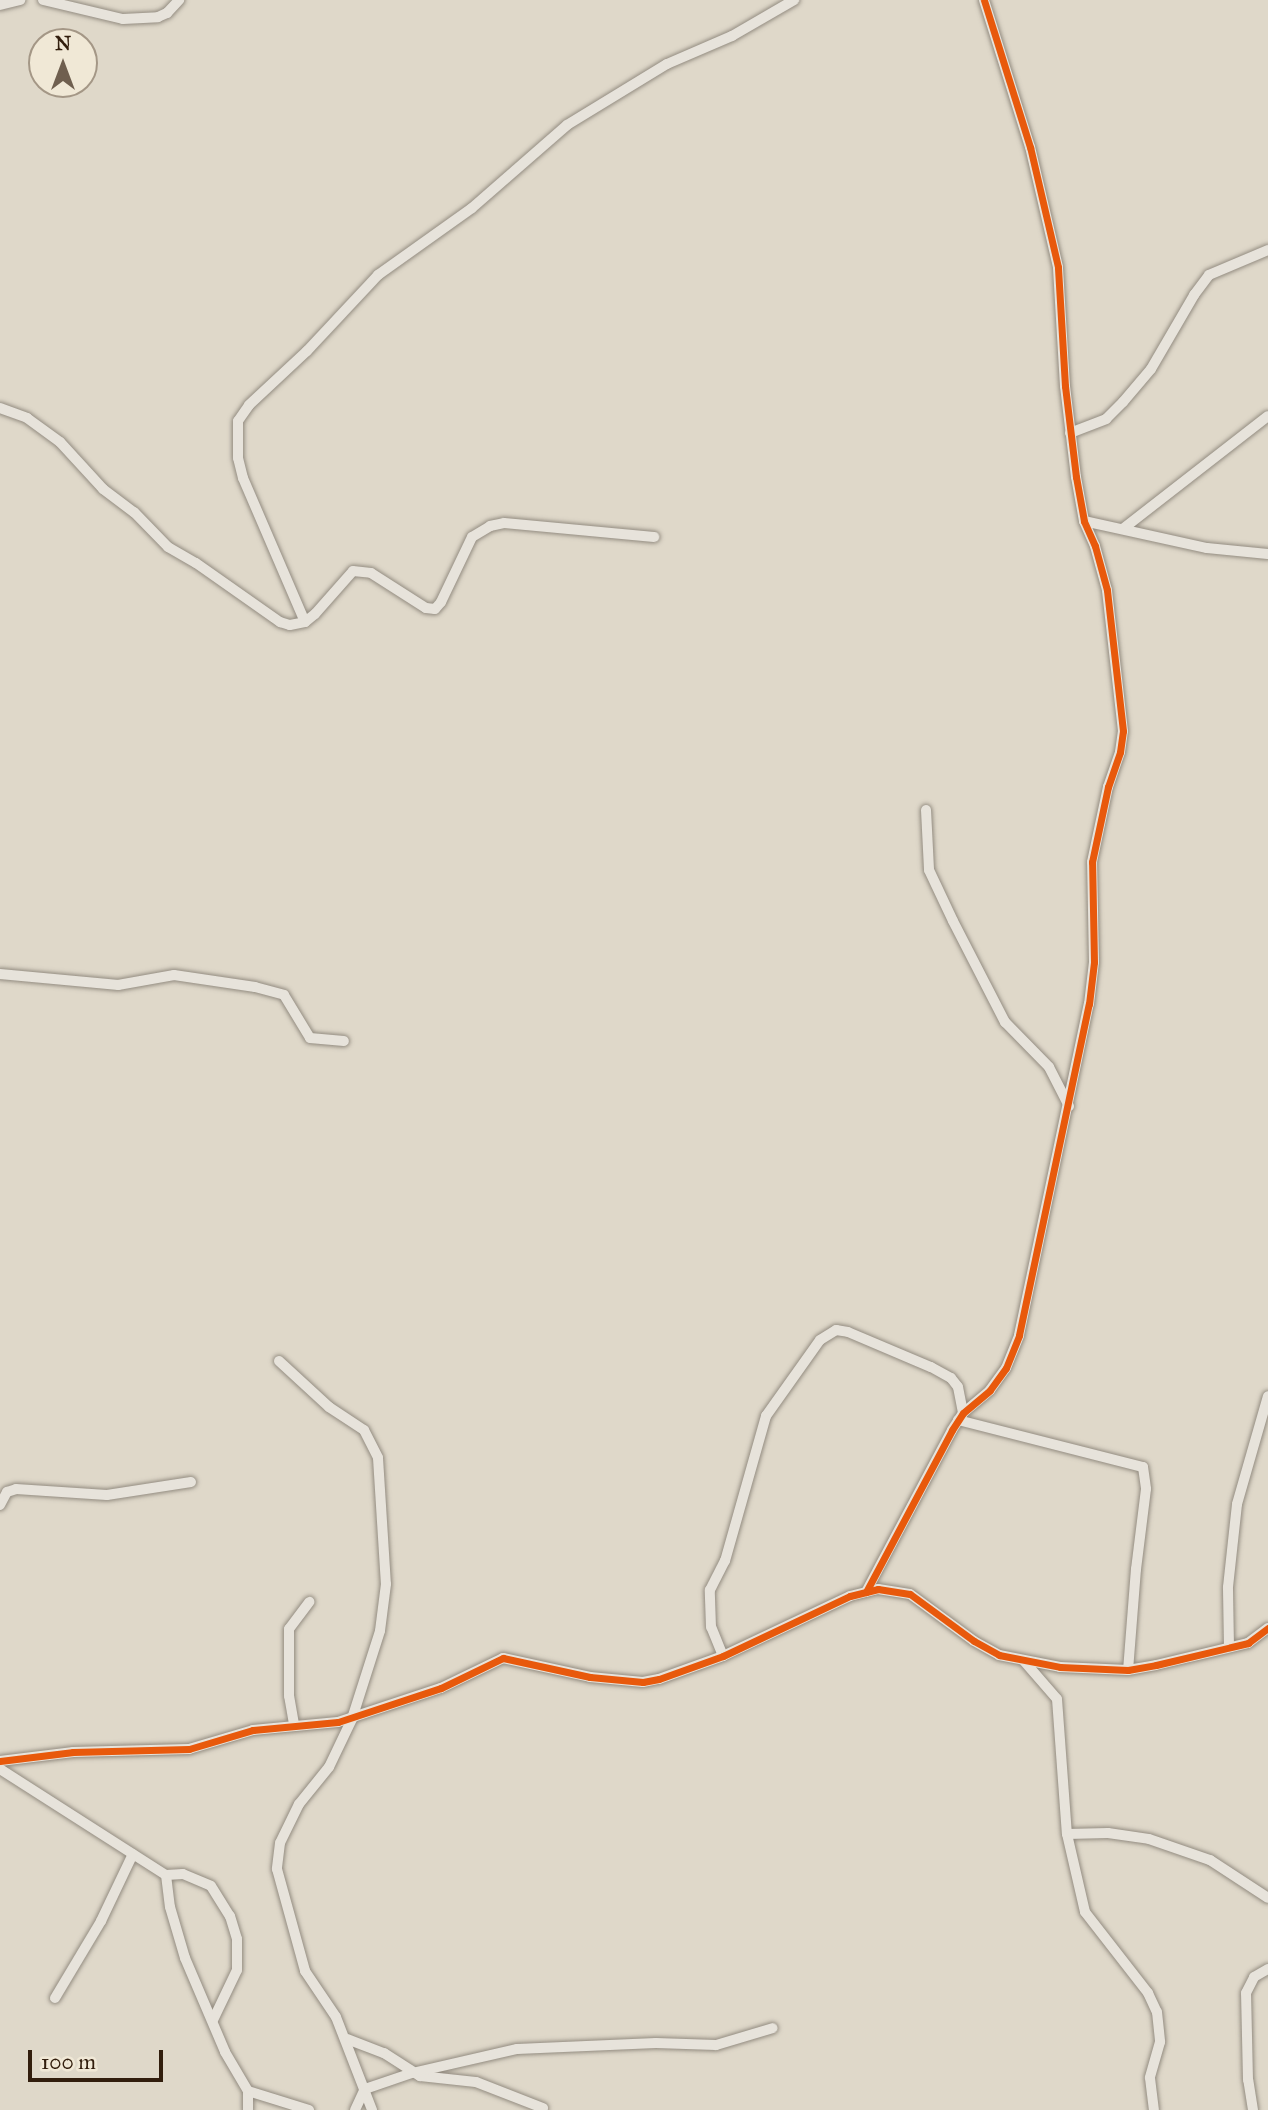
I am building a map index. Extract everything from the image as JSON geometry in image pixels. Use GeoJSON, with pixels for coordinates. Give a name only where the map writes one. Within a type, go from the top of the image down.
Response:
{"type":"FeatureCollection","features":[{"type":"Feature","properties":{"kind":"street"},"geometry":{"type":"LineString","coordinates":[[0,5],[20,0]]}},
{"type":"Feature","properties":{"kind":"street"},"geometry":{"type":"LineString","coordinates":[[43,0],[123,19],[158,17],[167,13],[179,0]]}},
{"type":"Feature","properties":{"kind":"street"},"geometry":{"type":"LineString","coordinates":[[305,622],[243,478],[238,458],[238,421],[249,405],[307,351],[378,275],[472,208],[567,125],[667,64],[732,36],[794,0]]}},
{"type":"Feature","properties":{"kind":"street"},"geometry":{"type":"LineString","coordinates":[[866,1592],[961,1417],[990,1390],[1006,1368],[1019,1335],[1089,1004],[1094,962],[1092,862],[1123,731],[1107,590],[1095,546],[1084,521],[1070,433],[1058,267],[1030,147],[984,0]]}},
{"type":"Feature","properties":{"kind":"street"},"geometry":{"type":"LineString","coordinates":[[1070,433],[1107,419],[1123,402],[1151,369],[1194,295],[1209,275],[1268,250]]}},
{"type":"Feature","properties":{"kind":"street"},"geometry":{"type":"LineString","coordinates":[[0,408],[27,418],[60,442],[103,489],[134,512],[168,547],[196,563],[280,622],[290,625],[305,622],[353,571],[371,573],[426,608],[435,609],[441,602],[472,537],[490,526],[504,523],[654,537]]}},
{"type":"Feature","properties":{"kind":"street"},"geometry":{"type":"LineString","coordinates":[[1124,528],[1268,416]]}},
{"type":"Feature","properties":{"kind":"street"},"geometry":{"type":"LineString","coordinates":[[1084,521],[1207,548],[1268,554]]}},
{"type":"Feature","properties":{"kind":"street"},"geometry":{"type":"LineString","coordinates":[[926,810],[929,870],[953,921],[1005,1022],[1049,1067],[1069,1106]]}},
{"type":"Feature","properties":{"kind":"street"},"geometry":{"type":"LineString","coordinates":[[0,974],[118,985],[174,975],[255,987],[284,995],[310,1038],[344,1041]]}},
{"type":"Feature","properties":{"kind":"street"},"geometry":{"type":"LineString","coordinates":[[723,1656],[711,1627],[710,1590],[725,1561],[766,1416],[820,1339],[836,1330],[848,1332],[951,1378],[958,1387],[961,1417]]}},
{"type":"Feature","properties":{"kind":"street"},"geometry":{"type":"LineString","coordinates":[[279,1361],[330,1407],[364,1430],[378,1458],[384,1608],[368,1675],[352,1719],[329,1767],[299,1804],[281,1843],[277,1869],[305,1971],[336,2017],[372,2110]]}},
{"type":"Feature","properties":{"kind":"street"},"geometry":{"type":"LineString","coordinates":[[1229,1647],[1228,1587],[1237,1504],[1268,1396]]}},
{"type":"Feature","properties":{"kind":"street"},"geometry":{"type":"LineString","coordinates":[[961,1417],[1143,1467],[1146,1489],[1137,1555],[1128,1670]]}},
{"type":"Feature","properties":{"kind":"street"},"geometry":{"type":"LineString","coordinates":[[0,1505],[7,1492],[16,1489],[107,1495],[191,1482]]}},
{"type":"Feature","properties":{"kind":"street"},"geometry":{"type":"LineString","coordinates":[[0,1761],[73,1752],[189,1749],[253,1730],[352,1719],[450,1685],[497,1659],[590,1677],[643,1682],[688,1670],[723,1656],[850,1595],[890,1589],[910,1594],[974,1641],[999,1655],[1060,1667],[1128,1670],[1248,1643],[1268,1628]]}},
{"type":"Feature","properties":{"kind":"street"},"geometry":{"type":"LineString","coordinates":[[294,1724],[289,1696],[289,1629],[309,1602]]}},
{"type":"Feature","properties":{"kind":"street"},"geometry":{"type":"LineString","coordinates":[[1024,1661],[1057,1699],[1067,1834],[1085,1912],[1104,1940],[1148,1993],[1157,2012],[1160,2042],[1150,2078],[1154,2110]]}},
{"type":"Feature","properties":{"kind":"street"},"geometry":{"type":"LineString","coordinates":[[0,1769],[166,1875],[183,1874],[211,1886],[234,1927],[239,1956],[237,1970],[214,2020]]}},
{"type":"Feature","properties":{"kind":"street"},"geometry":{"type":"LineString","coordinates":[[1067,1834],[1129,1835],[1162,1843],[1210,1860],[1268,1898]]}},
{"type":"Feature","properties":{"kind":"street"},"geometry":{"type":"LineString","coordinates":[[55,1998],[101,1922],[133,1854]]}},
{"type":"Feature","properties":{"kind":"street"},"geometry":{"type":"LineString","coordinates":[[166,1875],[170,1908],[185,1958],[231,2064],[248,2091],[248,2110]]}},
{"type":"Feature","properties":{"kind":"street"},"geometry":{"type":"LineString","coordinates":[[1253,2110],[1248,2080],[1246,1993],[1254,1977],[1268,1969]]}},
{"type":"Feature","properties":{"kind":"street"},"geometry":{"type":"LineString","coordinates":[[355,2110],[365,2089],[412,2073],[517,2049],[656,2043],[716,2045],[773,2028]]}},
{"type":"Feature","properties":{"kind":"street"},"geometry":{"type":"LineString","coordinates":[[346,2039],[384,2053],[412,2073],[428,2078],[476,2082],[543,2108]]}},
{"type":"Feature","properties":{"kind":"street"},"geometry":{"type":"LineString","coordinates":[[248,2091],[309,2110]]}},
{"type":"Feature","properties":{"kind":"cycle path"},"geometry":{"type":"LineString","coordinates":[[866,1592],[952,1430],[963,1413],[990,1390],[1006,1368],[1019,1335],[1089,1004],[1094,962],[1092,862],[1123,731],[1107,590],[1095,546],[1084,521],[1076,477],[1065,386],[1058,267],[1030,147],[984,0]]}},
{"type":"Feature","properties":{"kind":"cycle path"},"geometry":{"type":"LineString","coordinates":[[0,1761],[73,1752],[189,1749],[253,1730],[338,1722],[441,1688],[503,1658],[590,1677],[643,1682],[659,1679],[723,1656],[850,1596],[878,1589],[910,1594],[974,1641],[999,1655],[1060,1667],[1128,1670],[1156,1665],[1248,1643],[1268,1628]]}}]}
